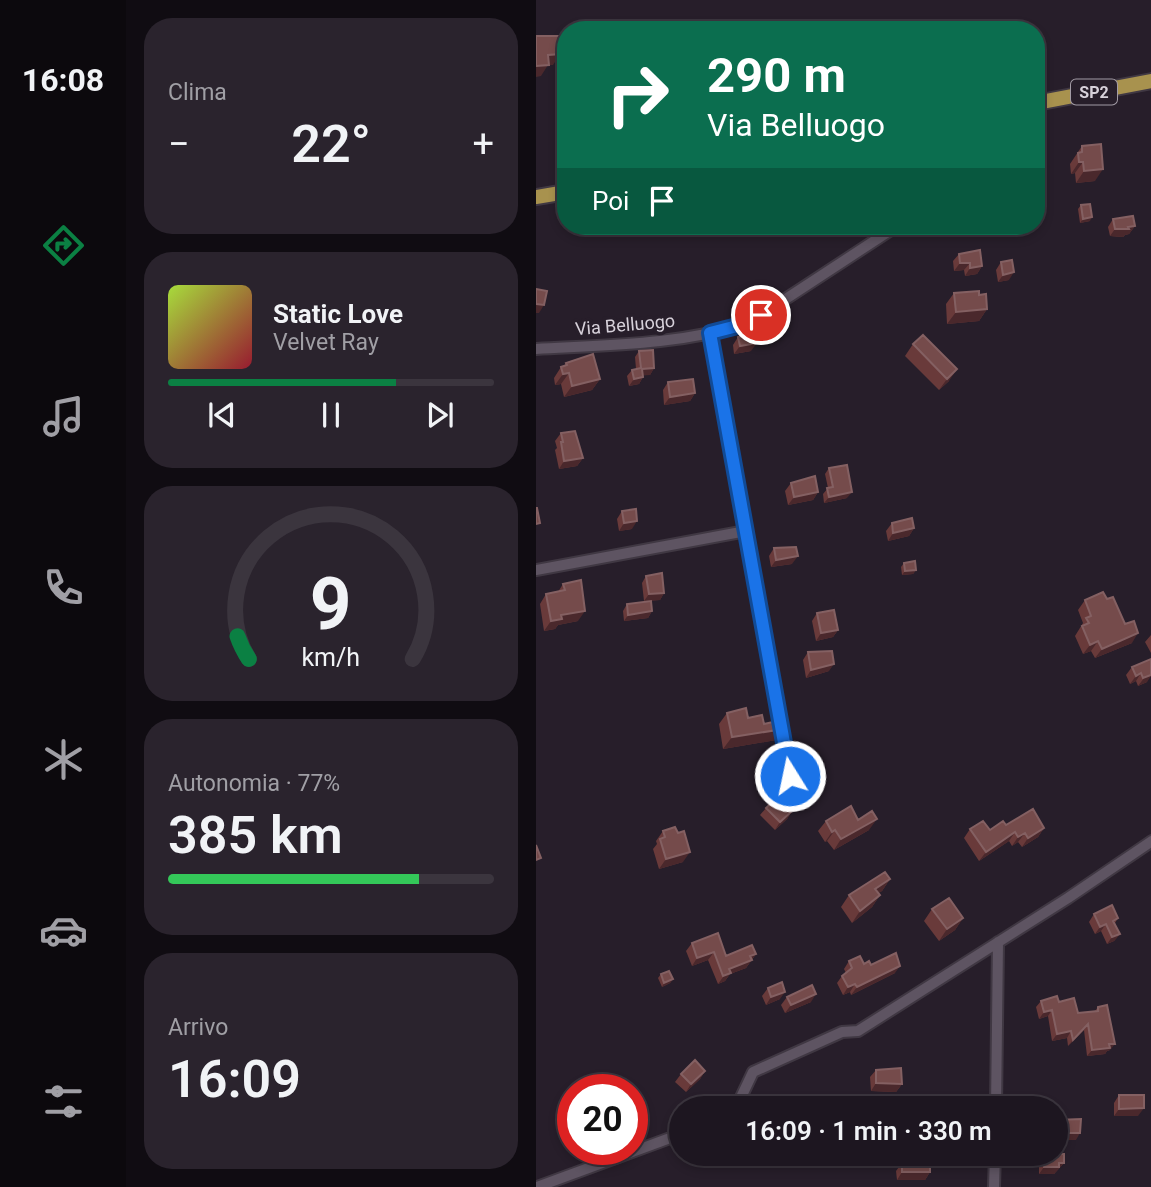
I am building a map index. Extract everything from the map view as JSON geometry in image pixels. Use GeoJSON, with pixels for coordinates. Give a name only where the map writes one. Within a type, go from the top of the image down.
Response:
{"type":"FeatureCollection","features":[{"type":"Feature","properties":{"kind":"main road","name":"SP2"},"geometry":{"type":"LineString","coordinates":[[1045,101],[1151,81]]}},
{"type":"Feature","properties":{"kind":"main road"},"geometry":{"type":"LineString","coordinates":[[536,197],[557,194]]}},
{"type":"Feature","properties":{"kind":"street","name":"Via Belluogo"},"geometry":{"type":"LineString","coordinates":[[536,349],[651,343],[749,323],[883,235]]}},
{"type":"Feature","properties":{"kind":"street"},"geometry":{"type":"LineString","coordinates":[[710,333],[790,776]]}},
{"type":"Feature","properties":{"kind":"street"},"geometry":{"type":"LineString","coordinates":[[536,359],[549,348]]}},
{"type":"Feature","properties":{"kind":"street"},"geometry":{"type":"LineString","coordinates":[[536,570],[746,531]]}},
{"type":"Feature","properties":{"kind":"street"},"geometry":{"type":"LineString","coordinates":[[742,1096],[753,1073],[842,1032],[858,1031],[1151,841]]}},
{"type":"Feature","properties":{"kind":"street"},"geometry":{"type":"LineString","coordinates":[[996,1096],[999,942]]}},
{"type":"Feature","properties":{"kind":"street"},"geometry":{"type":"LineString","coordinates":[[537,1187],[669,1138]]}},
{"type":"Feature","properties":{"kind":"street"},"geometry":{"type":"LineString","coordinates":[[994,1187],[995,1166]]}},
{"type":"Feature","properties":{"kind":"building"},"geometry":{"type":"Polygon","coordinates":[[[536,36],[557,36],[557,54],[548,55],[549,65],[536,66],[536,36]]]}},
{"type":"Feature","properties":{"kind":"building"},"geometry":{"type":"Polygon","coordinates":[[[1101,144],[1103,169],[1084,171],[1078,153],[1082,152],[1082,146],[1101,144]]]}},
{"type":"Feature","properties":{"kind":"building"},"geometry":{"type":"Polygon","coordinates":[[[1090,204],[1092,217],[1083,219],[1081,205],[1090,204]]]}},
{"type":"Feature","properties":{"kind":"building"},"geometry":{"type":"Polygon","coordinates":[[[1133,216],[1135,226],[1115,229],[1113,219],[1133,216]]]}},
{"type":"Feature","properties":{"kind":"building"},"geometry":{"type":"Polygon","coordinates":[[[980,250],[982,266],[970,268],[970,263],[960,263],[959,254],[980,250]]]}},
{"type":"Feature","properties":{"kind":"building"},"geometry":{"type":"Polygon","coordinates":[[[1012,260],[1014,272],[1003,275],[1001,262],[1012,260]]]}},
{"type":"Feature","properties":{"kind":"building"},"geometry":{"type":"Polygon","coordinates":[[[536,289],[547,291],[544,305],[536,304],[536,289]]]}},
{"type":"Feature","properties":{"kind":"building"},"geometry":{"type":"Polygon","coordinates":[[[979,291],[979,295],[986,294],[987,309],[956,312],[954,293],[979,291]]]}},
{"type":"Feature","properties":{"kind":"building"},"geometry":{"type":"Polygon","coordinates":[[[755,334],[757,343],[740,346],[738,337],[755,334]]]}},
{"type":"Feature","properties":{"kind":"building"},"geometry":{"type":"Polygon","coordinates":[[[923,335],[957,369],[947,379],[913,344],[923,335]]]}},
{"type":"Feature","properties":{"kind":"building"},"geometry":{"type":"Polygon","coordinates":[[[653,350],[654,368],[642,369],[643,377],[634,379],[632,370],[641,368],[639,351],[653,350]]]}},
{"type":"Feature","properties":{"kind":"building"},"geometry":{"type":"Polygon","coordinates":[[[593,354],[600,379],[572,386],[569,373],[563,374],[561,367],[593,354]]]}},
{"type":"Feature","properties":{"kind":"building"},"geometry":{"type":"Polygon","coordinates":[[[693,379],[695,393],[670,397],[668,382],[693,379]]]}},
{"type":"Feature","properties":{"kind":"building"},"geometry":{"type":"Polygon","coordinates":[[[575,431],[583,458],[564,461],[561,433],[575,431]]]}},
{"type":"Feature","properties":{"kind":"building"},"geometry":{"type":"Polygon","coordinates":[[[847,465],[852,492],[829,497],[827,488],[833,487],[829,468],[847,465]]]}},
{"type":"Feature","properties":{"kind":"building"},"geometry":{"type":"Polygon","coordinates":[[[815,476],[818,492],[794,497],[791,483],[815,476]]]}},
{"type":"Feature","properties":{"kind":"building"},"geometry":{"type":"Polygon","coordinates":[[[536,508],[540,523],[536,524],[536,508]]]}},
{"type":"Feature","properties":{"kind":"building"},"geometry":{"type":"Polygon","coordinates":[[[636,509],[637,521],[624,523],[622,511],[636,509]]]}},
{"type":"Feature","properties":{"kind":"building"},"geometry":{"type":"Polygon","coordinates":[[[912,518],[914,528],[893,533],[892,523],[912,518]]]}},
{"type":"Feature","properties":{"kind":"building"},"geometry":{"type":"Polygon","coordinates":[[[796,547],[798,556],[776,560],[774,548],[796,547]]]}},
{"type":"Feature","properties":{"kind":"building"},"geometry":{"type":"Polygon","coordinates":[[[915,561],[916,570],[905,571],[904,563],[915,561]]]}},
{"type":"Feature","properties":{"kind":"building"},"geometry":{"type":"Polygon","coordinates":[[[662,573],[664,593],[649,594],[646,576],[662,573]]]}},
{"type":"Feature","properties":{"kind":"building"},"geometry":{"type":"Polygon","coordinates":[[[581,580],[585,611],[561,615],[562,619],[551,621],[546,594],[565,590],[563,584],[581,580]]]}},
{"type":"Feature","properties":{"kind":"building"},"geometry":{"type":"Polygon","coordinates":[[[1103,592],[1107,599],[1113,597],[1125,624],[1134,621],[1138,633],[1102,649],[1098,641],[1090,645],[1082,626],[1089,623],[1086,618],[1091,616],[1085,600],[1103,592]]]}},
{"type":"Feature","properties":{"kind":"building"},"geometry":{"type":"Polygon","coordinates":[[[651,601],[652,611],[628,615],[627,604],[651,601]]]}},
{"type":"Feature","properties":{"kind":"building"},"geometry":{"type":"Polygon","coordinates":[[[834,610],[838,630],[821,633],[817,613],[834,610]]]}},
{"type":"Feature","properties":{"kind":"building"},"geometry":{"type":"Polygon","coordinates":[[[832,651],[834,664],[811,670],[808,652],[832,651]]]}},
{"type":"Feature","properties":{"kind":"building"},"geometry":{"type":"Polygon","coordinates":[[[1151,659],[1151,675],[1143,678],[1141,673],[1136,676],[1132,667],[1151,659]]]}},
{"type":"Feature","properties":{"kind":"building"},"geometry":{"type":"Polygon","coordinates":[[[746,708],[748,718],[762,715],[764,724],[782,720],[784,729],[732,737],[727,713],[746,708]]]}},
{"type":"Feature","properties":{"kind":"building"},"geometry":{"type":"Polygon","coordinates":[[[790,794],[795,800],[788,806],[792,811],[780,822],[766,808],[778,797],[782,801],[790,794]]]}},
{"type":"Feature","properties":{"kind":"building"},"geometry":{"type":"Polygon","coordinates":[[[851,806],[858,820],[872,811],[877,819],[841,839],[835,830],[832,832],[826,821],[851,806]]]}},
{"type":"Feature","properties":{"kind":"building"},"geometry":{"type":"Polygon","coordinates":[[[1033,809],[1044,828],[1028,838],[1025,833],[1018,837],[1015,832],[986,852],[970,829],[983,821],[990,830],[1003,821],[1006,825],[1033,809]]]}},
{"type":"Feature","properties":{"kind":"building"},"geometry":{"type":"Polygon","coordinates":[[[675,827],[678,833],[684,831],[690,852],[666,859],[660,839],[665,837],[663,831],[675,827]]]}},
{"type":"Feature","properties":{"kind":"building"},"geometry":{"type":"Polygon","coordinates":[[[536,845],[541,858],[536,860],[536,845]]]}},
{"type":"Feature","properties":{"kind":"building"},"geometry":{"type":"Polygon","coordinates":[[[885,872],[890,879],[875,889],[880,895],[860,911],[849,895],[885,872]]]}},
{"type":"Feature","properties":{"kind":"building"},"geometry":{"type":"Polygon","coordinates":[[[949,898],[963,918],[947,929],[932,909],[949,898]]]}},
{"type":"Feature","properties":{"kind":"building"},"geometry":{"type":"Polygon","coordinates":[[[1112,905],[1118,918],[1113,921],[1120,934],[1112,937],[1106,924],[1100,927],[1094,914],[1112,905]]]}},
{"type":"Feature","properties":{"kind":"building"},"geometry":{"type":"Polygon","coordinates":[[[718,933],[726,956],[752,945],[756,954],[750,956],[752,960],[729,969],[731,973],[723,976],[714,952],[697,958],[692,943],[718,933]]]}},
{"type":"Feature","properties":{"kind":"building"},"geometry":{"type":"Polygon","coordinates":[[[896,953],[900,966],[857,987],[855,984],[848,987],[842,976],[852,968],[849,961],[860,956],[864,964],[869,961],[871,965],[896,953]]]}},
{"type":"Feature","properties":{"kind":"building"},"geometry":{"type":"Polygon","coordinates":[[[669,971],[673,979],[664,983],[661,974],[669,971]]]}},
{"type":"Feature","properties":{"kind":"building"},"geometry":{"type":"Polygon","coordinates":[[[782,982],[785,992],[771,997],[768,988],[782,982]]]}},
{"type":"Feature","properties":{"kind":"building"},"geometry":{"type":"Polygon","coordinates":[[[812,985],[816,994],[791,1005],[787,997],[812,985]]]}},
{"type":"Feature","properties":{"kind":"building"},"geometry":{"type":"Polygon","coordinates":[[[1057,996],[1059,1002],[1074,998],[1078,1013],[1098,1011],[1098,1007],[1107,1005],[1115,1044],[1109,1044],[1110,1048],[1092,1050],[1088,1024],[1073,1040],[1071,1031],[1057,1034],[1052,1010],[1044,1012],[1041,1001],[1057,996]]]}},
{"type":"Feature","properties":{"kind":"building"},"geometry":{"type":"Polygon","coordinates":[[[695,1060],[705,1071],[691,1084],[681,1074],[695,1060]]]}},
{"type":"Feature","properties":{"kind":"building"},"geometry":{"type":"Polygon","coordinates":[[[901,1068],[902,1084],[876,1083],[876,1070],[901,1068]]]}},
{"type":"Feature","properties":{"kind":"building"},"geometry":{"type":"Polygon","coordinates":[[[1119,1095],[1144,1095],[1144,1108],[1119,1109],[1119,1095]]]}},
{"type":"Feature","properties":{"kind":"building"},"geometry":{"type":"Polygon","coordinates":[[[1081,1119],[1080,1133],[1068,1133],[1068,1120],[1081,1119]]]}},
{"type":"Feature","properties":{"kind":"building"},"geometry":{"type":"Polygon","coordinates":[[[902,1166],[930,1166],[930,1172],[902,1172],[902,1166]]]}},
{"type":"Feature","properties":{"kind":"route"},"geometry":{"type":"LineString","coordinates":[[761,315],[749,323],[710,333],[790,776]]}}]}
